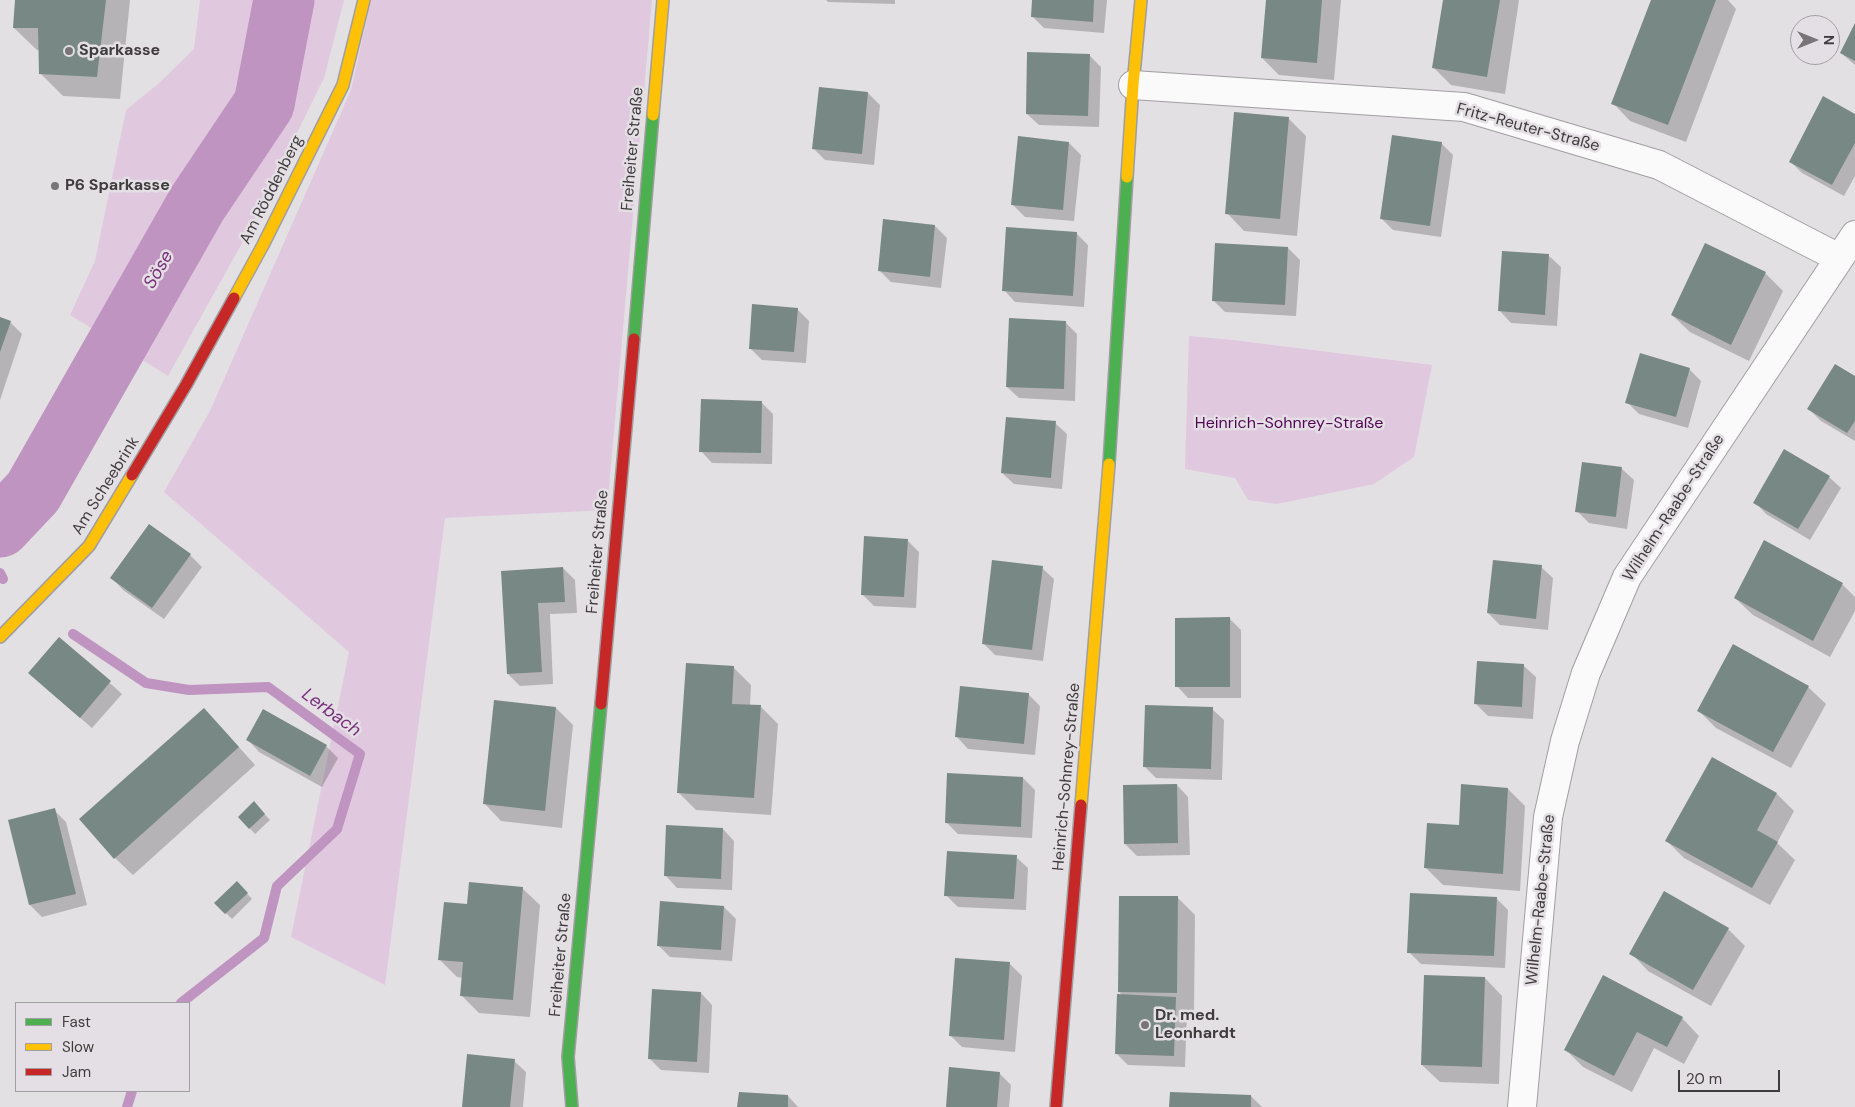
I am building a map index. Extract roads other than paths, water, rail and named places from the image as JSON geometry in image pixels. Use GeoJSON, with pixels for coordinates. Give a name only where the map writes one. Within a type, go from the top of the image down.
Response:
{"type":"FeatureCollection","features":[{"type":"Feature","properties":{"kind":"street","name":"Am Röddenberg"},"geometry":{"type":"LineString","coordinates":[[186,385],[263,245],[343,85],[364,0]]}},
{"type":"Feature","properties":{"kind":"street","name":"Freiheiter Straße"},"geometry":{"type":"LineString","coordinates":[[572,1107],[568,1057],[615,553],[663,0]]}},
{"type":"Feature","properties":{"kind":"street","name":"Heinrich-Sohnrey-Straße"},"geometry":{"type":"LineString","coordinates":[[1056,1107],[1107,491],[1133,84],[1141,0]]}},
{"type":"Feature","properties":{"kind":"street","name":"Fritz-Reuter-Straße"},"geometry":{"type":"LineString","coordinates":[[1133,84],[1464,107],[1659,165],[1839,258]]}},
{"type":"Feature","properties":{"kind":"street","name":"Wilhelm-Raabe-Straße"},"geometry":{"type":"LineString","coordinates":[[1522,1107],[1548,817],[1565,741],[1586,673],[1627,577],[1855,235]]}},
{"type":"Feature","properties":{"kind":"street","name":"Am Scheebrink"},"geometry":{"type":"LineString","coordinates":[[0,637],[89,546],[186,385]]}},
{"type":"Feature","properties":{"kind":"waterway","name":"Söse"},"geometry":{"type":"LineString","coordinates":[[0,527],[33,492],[197,204],[264,104],[284,0]]}},
{"type":"Feature","properties":{"kind":"waterway","name":"Lerbach"},"geometry":{"type":"LineString","coordinates":[[0,573],[3,579]]}},
{"type":"Feature","properties":{"kind":"waterway","name":"Lerbach"},"geometry":{"type":"LineString","coordinates":[[73,634],[146,683],[189,690],[268,687],[360,754],[337,829],[277,886],[264,938],[182,1002]]}},
{"type":"Feature","properties":{"kind":"waterway","name":"Lerbach"},"geometry":{"type":"LineString","coordinates":[[127,1107],[132,1092]]}},
{"type":"Feature","properties":{"kind":"place","name":"Sparkasse"},"geometry":{"type":"Point","coordinates":[69,51]}},
{"type":"Feature","properties":{"kind":"place","name":"P6 Sparkasse"},"geometry":{"type":"Point","coordinates":[55,186]}},
{"type":"Feature","properties":{"kind":"place","name":"Dr. med. Leonhardt"},"geometry":{"type":"Point","coordinates":[1145,1025]}}]}
